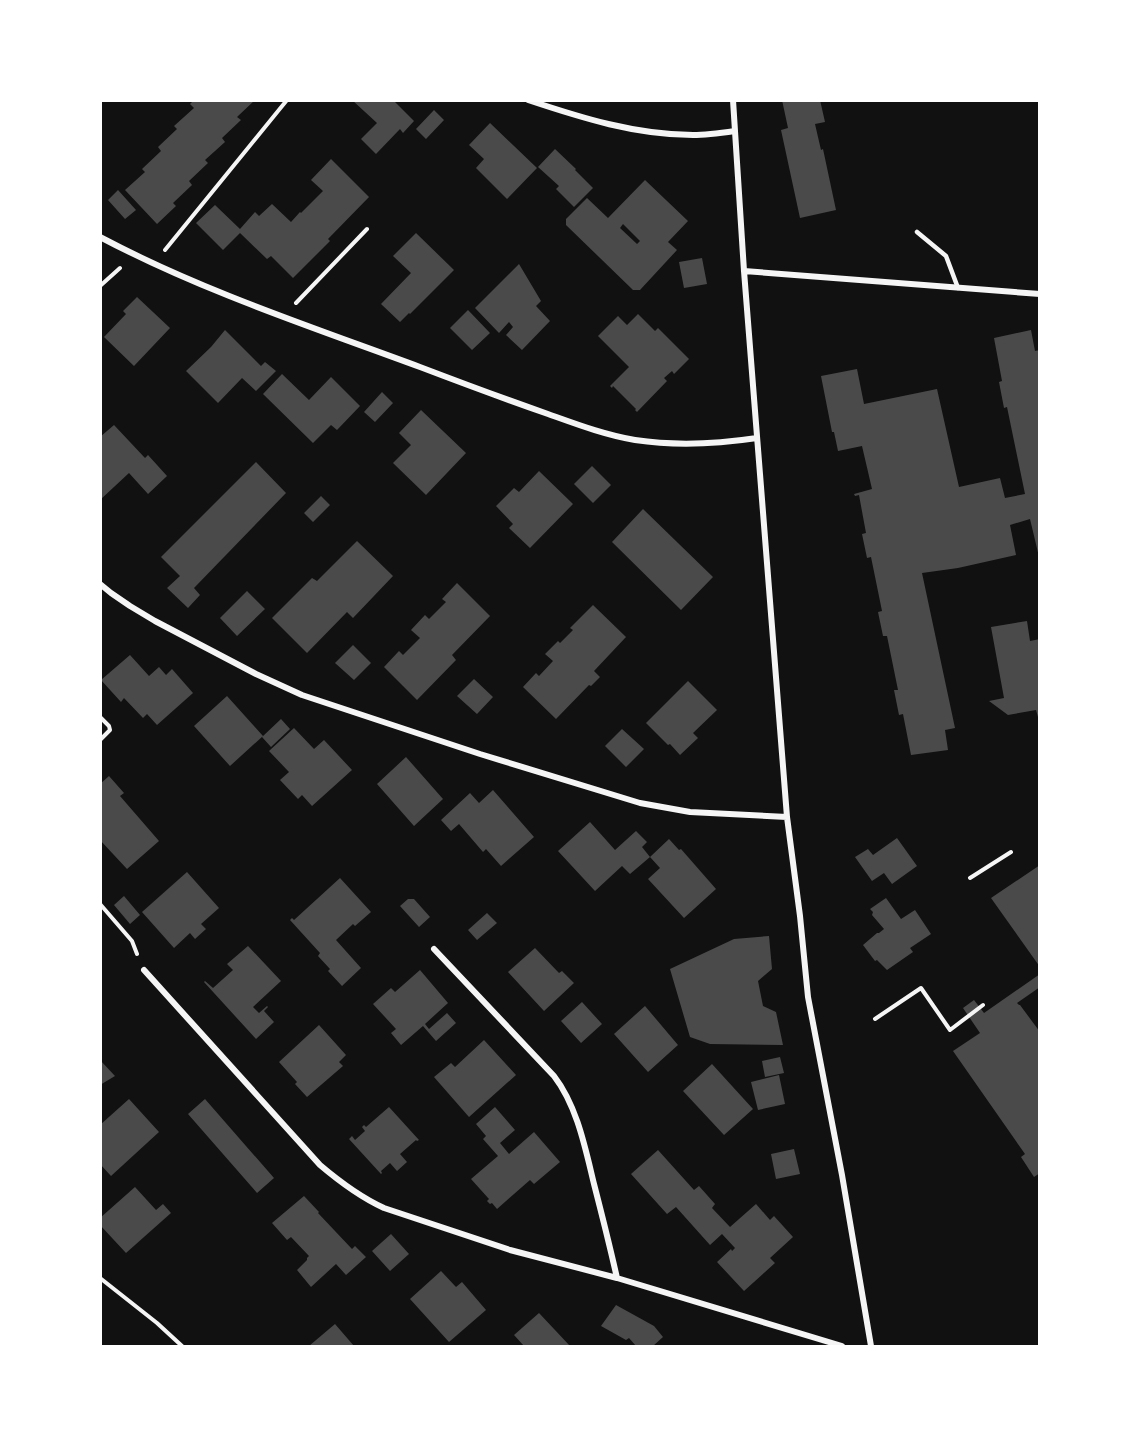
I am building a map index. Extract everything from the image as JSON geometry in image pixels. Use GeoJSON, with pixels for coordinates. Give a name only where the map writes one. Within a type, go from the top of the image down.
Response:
{"type":"FeatureCollection","features":[{"type":"Feature","properties":{"kind":"street"},"geometry":{"type":"LineString","coordinates":[[528,100],[602,123],[645,132],[694,135],[735,131]]}},
{"type":"Feature","properties":{"kind":"street"},"geometry":{"type":"LineString","coordinates":[[733,100],[744,271],[787,817],[808,997],[842,1175],[871,1347]]}},
{"type":"Feature","properties":{"kind":"street"},"geometry":{"type":"LineString","coordinates":[[100,237],[153,264],[283,317],[509,401],[597,431],[635,440],[670,443],[716,443],[757,438]]}},
{"type":"Feature","properties":{"kind":"street"},"geometry":{"type":"LineString","coordinates":[[744,271],[1040,294]]}},
{"type":"Feature","properties":{"kind":"street"},"geometry":{"type":"LineString","coordinates":[[100,584],[155,621],[302,695],[480,754],[640,803],[690,812],[787,817]]}},
{"type":"Feature","properties":{"kind":"street"},"geometry":{"type":"LineString","coordinates":[[434,949],[562,1087],[572,1107],[586,1152],[617,1278]]}},
{"type":"Feature","properties":{"kind":"street"},"geometry":{"type":"LineString","coordinates":[[144,970],[320,1165],[338,1181],[384,1209],[510,1250],[617,1278],[842,1347]]}},
{"type":"Feature","properties":{"kind":"lane"},"geometry":{"type":"LineString","coordinates":[[917,232],[946,256],[958,288]]}},
{"type":"Feature","properties":{"kind":"path"},"geometry":{"type":"LineString","coordinates":[[170,246],[287,100]]}},
{"type":"Feature","properties":{"kind":"path"},"geometry":{"type":"LineString","coordinates":[[283,317],[367,229]]}},
{"type":"Feature","properties":{"kind":"path"},"geometry":{"type":"LineString","coordinates":[[100,286],[134,255]]}},
{"type":"Feature","properties":{"kind":"path"},"geometry":{"type":"LineString","coordinates":[[100,717],[110,730],[100,740]]}},
{"type":"Feature","properties":{"kind":"path"},"geometry":{"type":"LineString","coordinates":[[970,878],[1011,852]]}},
{"type":"Feature","properties":{"kind":"path"},"geometry":{"type":"LineString","coordinates":[[100,904],[132,941],[144,970]]}},
{"type":"Feature","properties":{"kind":"path"},"geometry":{"type":"LineString","coordinates":[[875,1019],[921,988],[950,1030],[983,1005]]}},
{"type":"Feature","properties":{"kind":"path"},"geometry":{"type":"LineString","coordinates":[[100,1278],[157,1323],[182,1347]]}},
{"type":"Feature","properties":{"kind":"building"},"geometry":{"type":"Polygon","coordinates":[[[194,100],[255,100],[237,117],[241,120],[222,138],[225,142],[205,160],[208,163],[189,181],[192,185],[173,203],[176,206],[157,224],[125,190],[145,172],[142,169],[161,151],[158,147],[177,129],[174,126],[194,108],[190,104],[194,100]]]}},
{"type":"Feature","properties":{"kind":"building"},"geometry":{"type":"Polygon","coordinates":[[[352,100],[393,100],[414,121],[403,133],[400,129],[376,154],[361,139],[377,123],[352,100]]]}},
{"type":"Feature","properties":{"kind":"building"},"geometry":{"type":"Polygon","coordinates":[[[782,100],[820,100],[825,122],[815,124],[821,150],[823,149],[836,210],[800,218],[781,130],[788,128],[782,100]]]}},
{"type":"Feature","properties":{"kind":"building"},"geometry":{"type":"Polygon","coordinates":[[[434,110],[444,120],[426,139],[416,129],[434,110]]]}},
{"type":"Feature","properties":{"kind":"building"},"geometry":{"type":"Polygon","coordinates":[[[490,123],[537,168],[507,199],[476,168],[484,159],[469,145],[490,123]]]}},
{"type":"Feature","properties":{"kind":"building"},"geometry":{"type":"Polygon","coordinates":[[[555,149],[593,188],[574,207],[556,189],[559,186],[538,167],[555,149]]]}},
{"type":"Feature","properties":{"kind":"building"},"geometry":{"type":"Polygon","coordinates":[[[331,159],[369,197],[293,278],[271,256],[267,259],[240,233],[223,250],[196,223],[215,205],[240,229],[255,212],[259,216],[272,204],[291,222],[323,191],[311,180],[331,159]]]}},
{"type":"Feature","properties":{"kind":"building"},"geometry":{"type":"Polygon","coordinates":[[[645,180],[688,221],[668,242],[677,250],[640,290],[633,290],[566,225],[566,219],[587,198],[608,218],[645,180]],[[623,224],[620,228],[637,244],[640,241],[623,224]]]}},
{"type":"Feature","properties":{"kind":"building"},"geometry":{"type":"Polygon","coordinates":[[[118,190],[136,210],[125,219],[108,200],[118,190]]]}},
{"type":"Feature","properties":{"kind":"building"},"geometry":{"type":"Polygon","coordinates":[[[416,233],[454,270],[400,322],[381,304],[411,273],[393,256],[416,233]]]}},
{"type":"Feature","properties":{"kind":"building"},"geometry":{"type":"Polygon","coordinates":[[[702,258],[707,284],[684,288],[679,262],[702,258]]]}},
{"type":"Feature","properties":{"kind":"building"},"geometry":{"type":"Polygon","coordinates":[[[519,264],[541,301],[536,306],[550,321],[522,350],[506,335],[513,327],[509,322],[499,333],[475,308],[519,264]]]}},
{"type":"Feature","properties":{"kind":"building"},"geometry":{"type":"Polygon","coordinates":[[[137,297],[170,328],[134,366],[104,337],[126,314],[123,311],[137,297]]]}},
{"type":"Feature","properties":{"kind":"building"},"geometry":{"type":"Polygon","coordinates":[[[468,310],[490,333],[472,350],[450,328],[468,310]]]}},
{"type":"Feature","properties":{"kind":"building"},"geometry":{"type":"Polygon","coordinates":[[[638,314],[655,331],[658,328],[689,359],[674,374],[672,371],[664,378],[667,381],[637,412],[613,386],[612,388],[610,386],[629,367],[598,336],[618,316],[627,325],[638,314]]]}},
{"type":"Feature","properties":{"kind":"building"},"geometry":{"type":"Polygon","coordinates":[[[225,330],[261,366],[265,362],[276,371],[256,391],[242,378],[218,403],[186,371],[225,330]]]}},
{"type":"Feature","properties":{"kind":"building"},"geometry":{"type":"Polygon","coordinates":[[[1031,330],[1035,351],[1040,350],[1040,561],[1030,519],[1010,525],[1016,555],[958,568],[922,573],[955,728],[945,730],[948,750],[911,755],[903,714],[899,715],[894,690],[898,690],[887,636],[883,636],[878,612],[882,611],[871,557],[867,558],[862,534],[866,533],[859,495],[854,494],[872,489],[862,446],[838,451],[821,376],[857,369],[864,404],[937,389],[959,487],[1000,478],[1005,498],[1025,494],[1007,407],[1004,408],[999,382],[1002,381],[994,338],[1031,330]]]}},
{"type":"Feature","properties":{"kind":"building"},"geometry":{"type":"Polygon","coordinates":[[[282,374],[309,400],[331,377],[360,406],[337,430],[331,425],[313,443],[263,394],[282,374]]]}},
{"type":"Feature","properties":{"kind":"building"},"geometry":{"type":"Polygon","coordinates":[[[382,392],[393,403],[375,422],[364,412],[382,392]]]}},
{"type":"Feature","properties":{"kind":"building"},"geometry":{"type":"Polygon","coordinates":[[[421,410],[466,453],[426,495],[393,463],[411,445],[399,433],[421,410]]]}},
{"type":"Feature","properties":{"kind":"building"},"geometry":{"type":"Polygon","coordinates":[[[114,425],[145,458],[148,455],[167,476],[148,494],[129,473],[100,500],[100,437],[114,425]]]}},
{"type":"Feature","properties":{"kind":"building"},"geometry":{"type":"Polygon","coordinates":[[[256,462],[286,493],[194,588],[200,595],[188,608],[167,588],[180,576],[161,557],[256,462]]]}},
{"type":"Feature","properties":{"kind":"building"},"geometry":{"type":"Polygon","coordinates":[[[592,466],[611,485],[593,503],[574,484],[592,466]]]}},
{"type":"Feature","properties":{"kind":"building"},"geometry":{"type":"Polygon","coordinates":[[[539,471],[573,504],[530,548],[509,528],[513,524],[496,506],[514,488],[519,492],[539,471]]]}},
{"type":"Feature","properties":{"kind":"building"},"geometry":{"type":"Polygon","coordinates":[[[321,496],[330,505],[313,522],[304,513],[321,496]]]}},
{"type":"Feature","properties":{"kind":"building"},"geometry":{"type":"Polygon","coordinates":[[[643,509],[713,577],[681,610],[612,542],[643,509]]]}},
{"type":"Feature","properties":{"kind":"building"},"geometry":{"type":"Polygon","coordinates":[[[357,541],[393,576],[353,618],[347,612],[307,653],[272,618],[312,578],[317,581],[357,541]]]}},
{"type":"Feature","properties":{"kind":"building"},"geometry":{"type":"Polygon","coordinates":[[[457,583],[490,616],[452,655],[456,660],[417,700],[384,667],[399,651],[403,655],[420,638],[411,630],[425,615],[429,619],[446,602],[442,599],[457,583]]]}},
{"type":"Feature","properties":{"kind":"building"},"geometry":{"type":"Polygon","coordinates":[[[247,591],[265,609],[237,636],[220,618],[247,591]]]}},
{"type":"Feature","properties":{"kind":"building"},"geometry":{"type":"Polygon","coordinates":[[[593,605],[626,637],[594,671],[600,677],[591,686],[589,685],[556,719],[523,687],[536,673],[539,676],[553,661],[545,654],[573,630],[570,628],[593,605]]]}},
{"type":"Feature","properties":{"kind":"building"},"geometry":{"type":"Polygon","coordinates":[[[1027,621],[1030,641],[1040,639],[1040,724],[1036,710],[1008,715],[989,701],[1004,698],[991,627],[1027,621]]]}},
{"type":"Feature","properties":{"kind":"building"},"geometry":{"type":"Polygon","coordinates":[[[353,645],[371,663],[354,680],[335,663],[353,645]]]}},
{"type":"Feature","properties":{"kind":"building"},"geometry":{"type":"Polygon","coordinates":[[[130,655],[149,676],[159,667],[166,675],[172,669],[193,693],[157,725],[147,714],[143,718],[124,698],[121,702],[101,680],[130,655]]]}},
{"type":"Feature","properties":{"kind":"building"},"geometry":{"type":"Polygon","coordinates":[[[474,679],[493,697],[477,714],[457,696],[474,679]]]}},
{"type":"Feature","properties":{"kind":"building"},"geometry":{"type":"Polygon","coordinates":[[[688,681],[717,710],[693,733],[698,738],[680,755],[646,723],[688,681]]]}},
{"type":"Feature","properties":{"kind":"building"},"geometry":{"type":"Polygon","coordinates":[[[227,696],[263,736],[230,766],[194,726],[227,696]]]}},
{"type":"Feature","properties":{"kind":"building"},"geometry":{"type":"Polygon","coordinates":[[[281,719],[290,729],[271,747],[262,737],[281,719]]]}},
{"type":"Feature","properties":{"kind":"building"},"geometry":{"type":"Polygon","coordinates":[[[294,728],[314,749],[324,740],[352,770],[312,806],[302,795],[298,799],[280,780],[289,772],[269,751],[294,728]]]}},
{"type":"Feature","properties":{"kind":"building"},"geometry":{"type":"Polygon","coordinates":[[[622,729],[644,749],[626,767],[605,746],[622,729]]]}},
{"type":"Feature","properties":{"kind":"building"},"geometry":{"type":"Polygon","coordinates":[[[406,757],[443,799],[414,826],[377,784],[406,757]]]}},
{"type":"Feature","properties":{"kind":"building"},"geometry":{"type":"Polygon","coordinates":[[[109,776],[124,793],[120,796],[159,841],[127,869],[100,840],[100,784],[109,776]]]}},
{"type":"Feature","properties":{"kind":"building"},"geometry":{"type":"Polygon","coordinates":[[[493,790],[534,837],[501,866],[486,849],[483,852],[459,824],[451,831],[441,820],[470,793],[479,803],[493,790]]]}},
{"type":"Feature","properties":{"kind":"building"},"geometry":{"type":"Polygon","coordinates":[[[590,822],[615,850],[636,831],[647,842],[642,847],[650,857],[630,874],[622,866],[595,891],[558,851],[590,822]]]}},
{"type":"Feature","properties":{"kind":"building"},"geometry":{"type":"Polygon","coordinates":[[[897,838],[917,866],[892,884],[884,873],[872,881],[855,857],[868,849],[873,855],[897,838]]]}},
{"type":"Feature","properties":{"kind":"building"},"geometry":{"type":"Polygon","coordinates":[[[669,839],[679,850],[681,849],[716,889],[684,918],[648,879],[660,868],[650,857],[669,839]]]}},
{"type":"Feature","properties":{"kind":"building"},"geometry":{"type":"Polygon","coordinates":[[[1040,865],[1040,967],[991,898],[1040,865]]]}},
{"type":"Feature","properties":{"kind":"building"},"geometry":{"type":"Polygon","coordinates":[[[187,872],[219,908],[201,924],[206,929],[195,939],[190,933],[174,948],[142,912],[187,872]]]}},
{"type":"Feature","properties":{"kind":"building"},"geometry":{"type":"Polygon","coordinates":[[[340,878],[371,912],[355,926],[353,924],[336,940],[361,968],[342,986],[318,956],[320,953],[290,920],[292,918],[294,920],[340,878]]]}},
{"type":"Feature","properties":{"kind":"building"},"geometry":{"type":"Polygon","coordinates":[[[124,896],[140,915],[130,924],[114,905],[124,896]]]}},
{"type":"Feature","properties":{"kind":"building"},"geometry":{"type":"Polygon","coordinates":[[[886,898],[901,919],[915,910],[931,934],[910,948],[913,952],[887,970],[877,960],[875,961],[863,945],[884,929],[872,915],[873,912],[870,909],[886,898]]]}},
{"type":"Feature","properties":{"kind":"building"},"geometry":{"type":"Polygon","coordinates":[[[408,899],[414,899],[430,917],[419,927],[400,906],[408,899]]]}},
{"type":"Feature","properties":{"kind":"building"},"geometry":{"type":"Polygon","coordinates":[[[487,913],[497,923],[477,940],[468,930],[487,913]]]}},
{"type":"Feature","properties":{"kind":"building"},"geometry":{"type":"Polygon","coordinates":[[[769,936],[772,969],[758,981],[763,1006],[776,1012],[783,1045],[710,1044],[690,1037],[670,969],[734,939],[769,936]]]}},
{"type":"Feature","properties":{"kind":"building"},"geometry":{"type":"Polygon","coordinates":[[[248,946],[281,981],[253,1007],[259,1013],[267,1006],[264,1011],[274,1022],[256,1039],[204,982],[213,988],[233,970],[227,964],[248,946]]]}},
{"type":"Feature","properties":{"kind":"building"},"geometry":{"type":"Polygon","coordinates":[[[535,948],[559,973],[562,971],[574,983],[544,1011],[508,972],[535,948]]]}},
{"type":"Feature","properties":{"kind":"building"},"geometry":{"type":"Polygon","coordinates":[[[420,970],[448,1003],[425,1024],[429,1029],[447,1013],[456,1023],[436,1041],[423,1026],[401,1045],[391,1033],[396,1029],[373,1004],[391,988],[395,992],[420,970]]]}},
{"type":"Feature","properties":{"kind":"building"},"geometry":{"type":"Polygon","coordinates":[[[1040,974],[1040,987],[1017,1003],[1040,1032],[1040,1173],[1034,1177],[1021,1157],[1025,1154],[953,1051],[980,1033],[963,1008],[974,1000],[984,1013],[1040,974]]]}},
{"type":"Feature","properties":{"kind":"building"},"geometry":{"type":"Polygon","coordinates":[[[582,1002],[602,1024],[581,1043],[561,1021],[582,1002]]]}},
{"type":"Feature","properties":{"kind":"building"},"geometry":{"type":"Polygon","coordinates":[[[645,1006],[678,1045],[648,1072],[614,1034],[645,1006]]]}},
{"type":"Feature","properties":{"kind":"building"},"geometry":{"type":"Polygon","coordinates":[[[319,1025],[346,1055],[339,1062],[343,1066],[307,1097],[279,1062],[319,1025]]]}},
{"type":"Feature","properties":{"kind":"building"},"geometry":{"type":"Polygon","coordinates":[[[484,1040],[516,1075],[469,1117],[434,1077],[451,1063],[455,1067],[484,1040]]]}},
{"type":"Feature","properties":{"kind":"building"},"geometry":{"type":"Polygon","coordinates":[[[780,1057],[784,1073],[765,1077],[762,1061],[780,1057]]]}},
{"type":"Feature","properties":{"kind":"building"},"geometry":{"type":"Polygon","coordinates":[[[100,1060],[115,1076],[100,1085],[100,1060]]]}},
{"type":"Feature","properties":{"kind":"building"},"geometry":{"type":"Polygon","coordinates":[[[712,1064],[753,1109],[724,1135],[683,1091],[712,1064]]]}},
{"type":"Feature","properties":{"kind":"building"},"geometry":{"type":"Polygon","coordinates":[[[779,1075],[785,1104],[758,1110],[751,1082],[779,1075]]]}},
{"type":"Feature","properties":{"kind":"building"},"geometry":{"type":"Polygon","coordinates":[[[129,1099],[159,1132],[111,1176],[100,1164],[100,1125],[129,1099]]]}},
{"type":"Feature","properties":{"kind":"building"},"geometry":{"type":"Polygon","coordinates":[[[205,1099],[274,1178],[257,1193],[188,1114],[205,1099]]]}},
{"type":"Feature","properties":{"kind":"building"},"geometry":{"type":"Polygon","coordinates":[[[389,1107],[419,1140],[400,1154],[407,1162],[397,1171],[390,1163],[381,1171],[381,1174],[349,1139],[352,1136],[355,1140],[365,1131],[362,1127],[364,1125],[366,1127],[389,1107]]]}},
{"type":"Feature","properties":{"kind":"building"},"geometry":{"type":"Polygon","coordinates":[[[495,1107],[515,1130],[500,1143],[509,1154],[534,1132],[560,1162],[534,1184],[530,1180],[497,1209],[487,1201],[489,1199],[471,1179],[498,1156],[483,1139],[486,1136],[476,1124],[495,1107]]]}},
{"type":"Feature","properties":{"kind":"building"},"geometry":{"type":"Polygon","coordinates":[[[794,1149],[800,1174],[776,1179],[771,1154],[794,1149]]]}},
{"type":"Feature","properties":{"kind":"building"},"geometry":{"type":"Polygon","coordinates":[[[658,1150],[694,1190],[699,1186],[715,1204],[712,1208],[730,1227],[756,1204],[770,1220],[774,1216],[793,1237],[770,1258],[775,1263],[744,1291],[717,1262],[735,1248],[722,1234],[710,1245],[676,1207],[667,1214],[631,1174],[658,1150]]]}},
{"type":"Feature","properties":{"kind":"building"},"geometry":{"type":"Polygon","coordinates":[[[135,1187],[156,1210],[163,1204],[171,1213],[126,1253],[100,1225],[100,1218],[135,1187]]]}},
{"type":"Feature","properties":{"kind":"building"},"geometry":{"type":"Polygon","coordinates":[[[304,1196],[352,1249],[355,1246],[366,1257],[346,1275],[336,1264],[311,1287],[297,1270],[309,1256],[291,1237],[287,1240],[272,1223],[304,1196]]]}},
{"type":"Feature","properties":{"kind":"building"},"geometry":{"type":"Polygon","coordinates":[[[391,1234],[409,1254],[390,1271],[372,1251],[391,1234]]]}},
{"type":"Feature","properties":{"kind":"building"},"geometry":{"type":"Polygon","coordinates":[[[441,1271],[456,1287],[462,1282],[486,1310],[449,1342],[410,1299],[441,1271]]]}},
{"type":"Feature","properties":{"kind":"building"},"geometry":{"type":"Polygon","coordinates":[[[616,1305],[654,1326],[663,1337],[653,1346],[636,1346],[629,1338],[626,1340],[601,1326],[616,1305]]]}},
{"type":"Feature","properties":{"kind":"building"},"geometry":{"type":"Polygon","coordinates":[[[539,1313],[570,1346],[524,1346],[514,1335],[539,1313]]]}},
{"type":"Feature","properties":{"kind":"building"},"geometry":{"type":"Polygon","coordinates":[[[335,1324],[354,1346],[309,1346],[335,1324]]]}}]}
